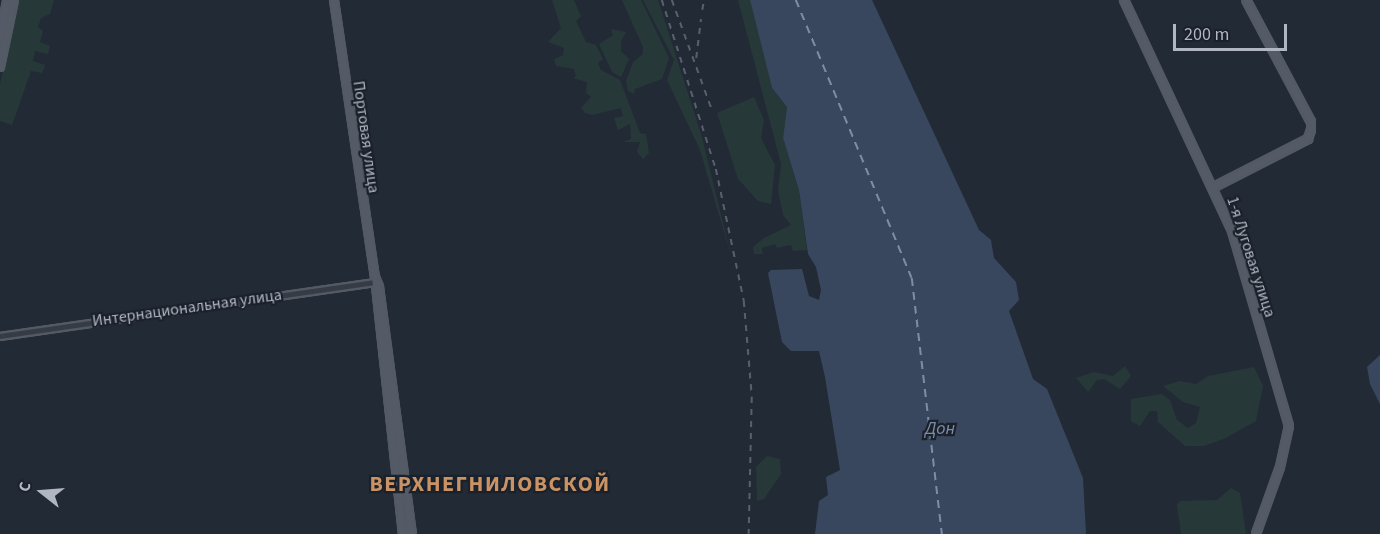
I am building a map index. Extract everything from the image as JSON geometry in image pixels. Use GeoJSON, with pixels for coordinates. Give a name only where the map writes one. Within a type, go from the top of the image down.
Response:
{"type":"FeatureCollection","features":[{"type":"Feature","properties":{"kind":"main road"},"geometry":{"type":"LineString","coordinates":[[0,37],[7,0]]}},
{"type":"Feature","properties":{"kind":"main road"},"geometry":{"type":"LineString","coordinates":[[0,68],[14,0]]}},
{"type":"Feature","properties":{"kind":"main road","name":"Портовая улица"},"geometry":{"type":"LineString","coordinates":[[334,0],[374,279],[403,534]]}},
{"type":"Feature","properties":{"kind":"main road","name":"1-я Луговая улица"},"geometry":{"type":"LineString","coordinates":[[1124,0],[1214,187],[1232,231],[1288,426],[1280,467],[1256,534]]}},
{"type":"Feature","properties":{"kind":"main road"},"geometry":{"type":"LineString","coordinates":[[1214,187],[1308,139],[1311,130],[1311,122],[1246,0]]}},
{"type":"Feature","properties":{"kind":"main road","name":"Портовая улица"},"geometry":{"type":"LineString","coordinates":[[374,279],[380,287],[412,534]]}},
{"type":"Feature","properties":{"kind":"street","name":"Интернациональная улица"},"geometry":{"type":"LineString","coordinates":[[0,336],[374,279]]}},
{"type":"Feature","properties":{"kind":"shaded area"},"geometry":{"type":"Polygon","coordinates":[[[18,0],[54,0],[50,14],[41,18],[38,27],[43,31],[40,42],[50,46],[48,54],[35,51],[33,61],[45,65],[42,73],[31,71],[12,125],[0,121],[0,84],[18,0]]]}},
{"type":"Feature","properties":{"kind":"shaded area"},"geometry":{"type":"Polygon","coordinates":[[[552,0],[574,0],[581,16],[576,21],[586,42],[596,45],[603,59],[598,63],[601,70],[620,80],[640,133],[646,134],[649,153],[643,159],[637,152],[640,142],[623,142],[631,139],[630,124],[618,130],[614,118],[623,116],[621,108],[592,115],[585,113],[581,108],[591,97],[586,93],[587,82],[573,78],[576,76],[574,69],[556,66],[554,59],[563,55],[564,48],[548,42],[561,28],[552,0]]]}},
{"type":"Feature","properties":{"kind":"shaded area"},"geometry":{"type":"Polygon","coordinates":[[[622,0],[641,0],[669,58],[662,79],[635,89],[634,94],[628,91],[626,81],[633,62],[643,54],[643,47],[622,0]]]}},
{"type":"Feature","properties":{"kind":"shaded area"},"geometry":{"type":"Polygon","coordinates":[[[643,0],[658,0],[702,137],[731,256],[700,150],[667,80],[674,60],[643,0]]]}},
{"type":"Feature","properties":{"kind":"shaded area"},"geometry":{"type":"Polygon","coordinates":[[[738,0],[750,0],[772,88],[787,107],[783,138],[799,190],[807,250],[793,251],[791,245],[777,248],[775,244],[762,248],[763,254],[754,254],[753,247],[764,238],[791,225],[783,215],[778,190],[781,164],[738,0]]]}},
{"type":"Feature","properties":{"kind":"shaded area"},"geometry":{"type":"Polygon","coordinates":[[[611,29],[626,32],[621,41],[621,51],[629,59],[621,77],[612,72],[599,44],[613,35],[611,29]]]}},
{"type":"Feature","properties":{"kind":"shaded area"},"geometry":{"type":"Polygon","coordinates":[[[754,97],[764,120],[761,138],[775,165],[771,204],[758,201],[738,179],[717,113],[754,97]]]}},
{"type":"Feature","properties":{"kind":"shaded area"},"geometry":{"type":"Polygon","coordinates":[[[1125,366],[1131,376],[1120,389],[1104,379],[1097,380],[1088,392],[1076,378],[1094,372],[1113,376],[1125,366]]]}},
{"type":"Feature","properties":{"kind":"shaded area"},"geometry":{"type":"Polygon","coordinates":[[[1254,367],[1263,386],[1256,421],[1226,438],[1204,446],[1185,446],[1158,422],[1157,411],[1150,411],[1140,426],[1131,421],[1131,399],[1162,394],[1170,400],[1177,420],[1188,428],[1196,423],[1200,407],[1183,402],[1163,386],[1180,381],[1196,384],[1208,376],[1254,367]]]}},
{"type":"Feature","properties":{"kind":"shaded area"},"geometry":{"type":"Polygon","coordinates":[[[767,456],[780,459],[781,474],[764,499],[757,501],[756,467],[767,456]]]}},
{"type":"Feature","properties":{"kind":"shaded area"},"geometry":{"type":"Polygon","coordinates":[[[1231,488],[1240,493],[1246,534],[1181,534],[1177,505],[1180,501],[1217,500],[1231,488]]]}},
{"type":"Feature","properties":{"kind":"water","name":"Дон"},"geometry":{"type":"Polygon","coordinates":[[[750,0],[872,0],[979,230],[991,240],[994,258],[1016,282],[1019,300],[1009,311],[1033,379],[1047,389],[1083,478],[1086,534],[815,534],[819,501],[828,495],[826,477],[840,470],[825,377],[819,351],[791,351],[782,342],[768,273],[771,270],[802,269],[809,296],[819,300],[821,290],[816,267],[808,254],[799,190],[783,138],[787,107],[772,88],[750,0]]]}},
{"type":"Feature","properties":{"kind":"water"},"geometry":{"type":"Polygon","coordinates":[[[1380,355],[1380,404],[1370,384],[1367,367],[1380,355]]]}},
{"type":"Feature","properties":{"kind":"ferry route"},"geometry":{"type":"LineString","coordinates":[[796,0],[912,278],[942,534]]}},
{"type":"Feature","properties":{"kind":"railway"},"geometry":{"type":"LineString","coordinates":[[662,0],[716,169],[744,301],[752,397],[749,534]]}},
{"type":"Feature","properties":{"kind":"railway"},"geometry":{"type":"LineString","coordinates":[[672,0],[712,110]]}},
{"type":"Feature","properties":{"kind":"railway"},"geometry":{"type":"LineString","coordinates":[[702,10],[704,0]]}},
{"type":"Feature","properties":{"kind":"railway"},"geometry":{"type":"LineString","coordinates":[[696,58],[701,19]]}},
{"type":"Feature","properties":{"kind":"district","name":"ВЕРХНЕГНИЛОВСКОЙ"},"geometry":{"type":"Point","coordinates":[490,485]}}]}
